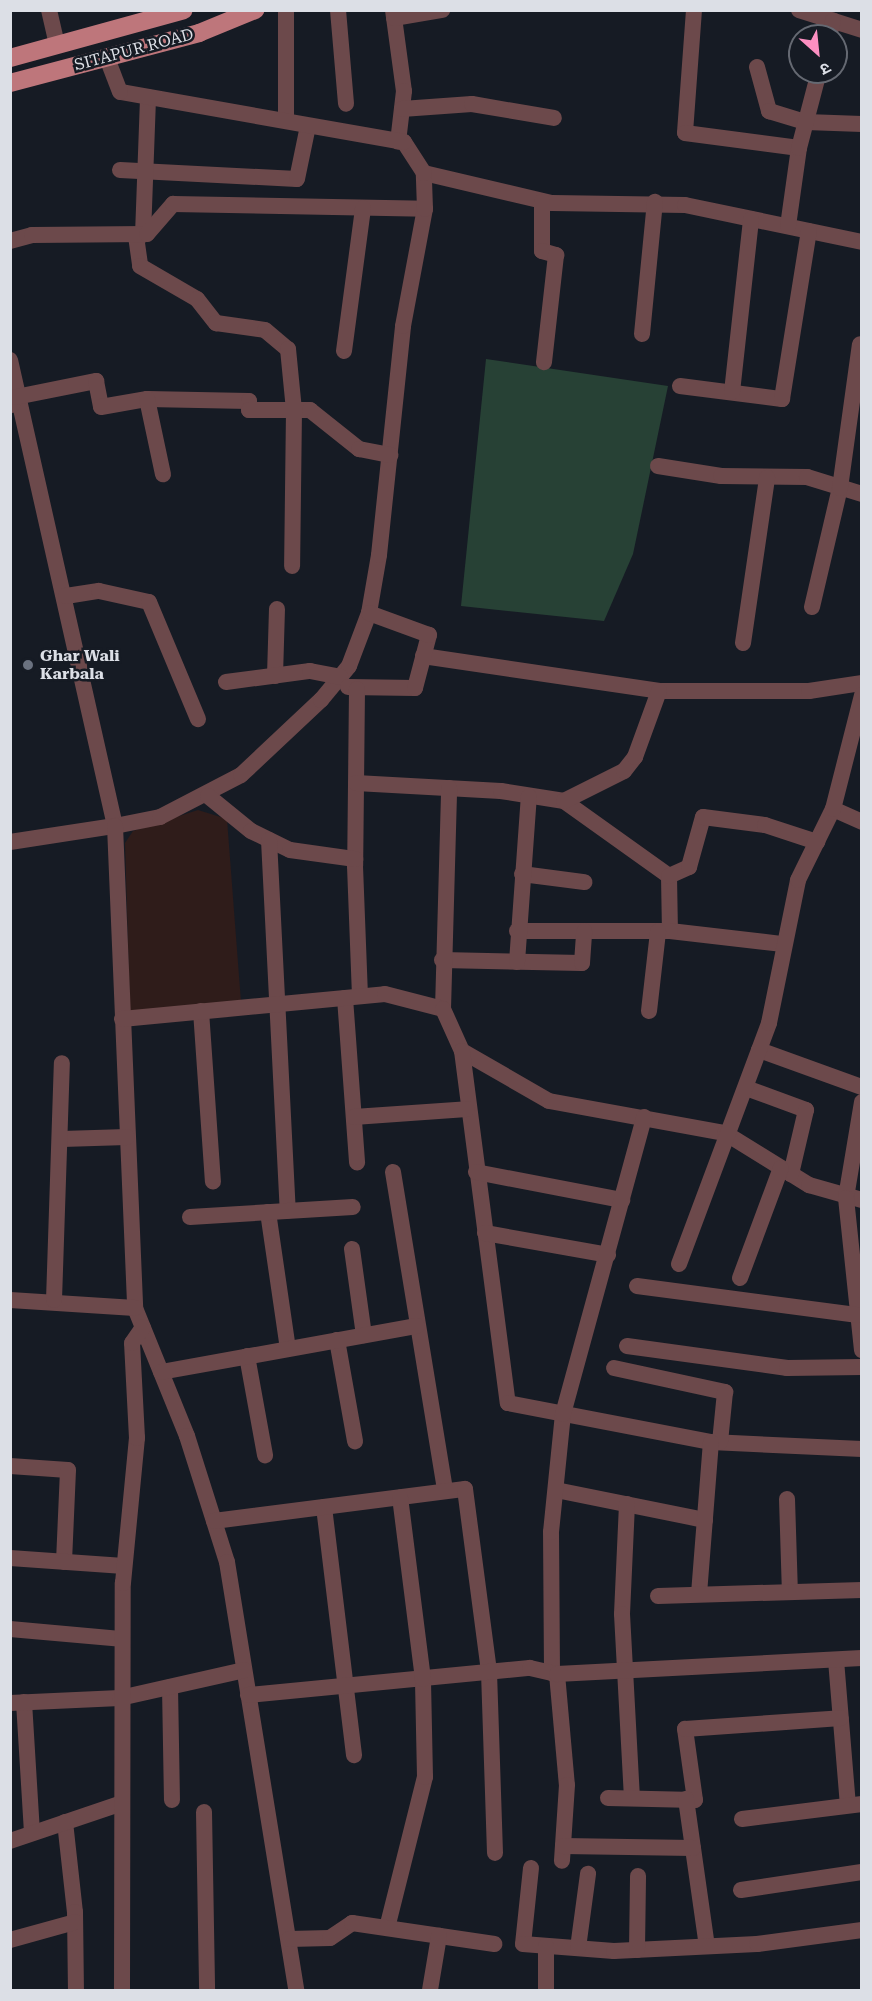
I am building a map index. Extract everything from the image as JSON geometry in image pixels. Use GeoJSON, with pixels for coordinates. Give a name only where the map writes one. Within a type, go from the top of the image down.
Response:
{"type":"FeatureCollection","features":[{"type":"Feature","properties":{"kind":"main road","name":"SITAPUR ROAD"},"geometry":{"type":"LineString","coordinates":[[10,58],[183,10]]}},
{"type":"Feature","properties":{"kind":"main road","name":"SITAPUR ROAD"},"geometry":{"type":"LineString","coordinates":[[10,83],[171,41],[255,10]]}},
{"type":"Feature","properties":{"kind":"main road"},"geometry":{"type":"LineString","coordinates":[[162,17],[171,41]]}},
{"type":"Feature","properties":{"kind":"street"},"geometry":{"type":"LineString","coordinates":[[49,10],[57,45]]}},
{"type":"Feature","properties":{"kind":"street"},"geometry":{"type":"LineString","coordinates":[[285,10],[286,120]]}},
{"type":"Feature","properties":{"kind":"street"},"geometry":{"type":"LineString","coordinates":[[338,10],[346,104]]}},
{"type":"Feature","properties":{"kind":"street"},"geometry":{"type":"LineString","coordinates":[[398,142],[402,109],[394,14],[442,10]]}},
{"type":"Feature","properties":{"kind":"street"},"geometry":{"type":"LineString","coordinates":[[694,10],[686,133],[799,148]]}},
{"type":"Feature","properties":{"kind":"street"},"geometry":{"type":"LineString","coordinates":[[800,10],[824,24]]}},
{"type":"Feature","properties":{"kind":"street"},"geometry":{"type":"LineString","coordinates":[[107,58],[120,92],[286,120],[398,142],[424,173],[542,201],[655,202],[861,242]]}},
{"type":"Feature","properties":{"kind":"street"},"geometry":{"type":"LineString","coordinates":[[757,67],[769,111],[806,122],[861,124]]}},
{"type":"Feature","properties":{"kind":"street"},"geometry":{"type":"LineString","coordinates":[[788,226],[799,148],[816,84]]}},
{"type":"Feature","properties":{"kind":"street"},"geometry":{"type":"LineString","coordinates":[[148,97],[145,174],[139,235],[141,266],[197,298],[216,323],[265,330],[280,338],[288,349],[294,410],[292,566]]}},
{"type":"Feature","properties":{"kind":"street"},"geometry":{"type":"LineString","coordinates":[[402,109],[472,104],[554,118]]}},
{"type":"Feature","properties":{"kind":"street"},"geometry":{"type":"LineString","coordinates":[[120,170],[145,174],[297,178],[308,126]]}},
{"type":"Feature","properties":{"kind":"street"},"geometry":{"type":"LineString","coordinates":[[10,842],[160,817],[208,796],[241,775],[337,680],[369,613],[390,455],[403,326],[425,210],[424,173]]}},
{"type":"Feature","properties":{"kind":"street"},"geometry":{"type":"LineString","coordinates":[[542,201],[542,251],[556,255],[544,362]]}},
{"type":"Feature","properties":{"kind":"street"},"geometry":{"type":"LineString","coordinates":[[642,334],[655,202]]}},
{"type":"Feature","properties":{"kind":"street"},"geometry":{"type":"LineString","coordinates":[[10,241],[32,235],[139,235],[173,204],[425,210]]}},
{"type":"Feature","properties":{"kind":"street"},"geometry":{"type":"LineString","coordinates":[[344,351],[363,208]]}},
{"type":"Feature","properties":{"kind":"street"},"geometry":{"type":"LineString","coordinates":[[732,392],[751,219]]}},
{"type":"Feature","properties":{"kind":"street"},"geometry":{"type":"LineString","coordinates":[[680,386],[782,399],[809,231]]}},
{"type":"Feature","properties":{"kind":"street"},"geometry":{"type":"LineString","coordinates":[[812,608],[840,488],[860,344]]}},
{"type":"Feature","properties":{"kind":"street"},"geometry":{"type":"LineString","coordinates":[[10,360],[13,402],[66,596],[116,826],[135,1308],[161,1372],[227,1562],[296,1990]]}},
{"type":"Feature","properties":{"kind":"street"},"geometry":{"type":"LineString","coordinates":[[13,402],[96,381],[101,407],[147,399],[249,401],[249,410],[309,410],[359,449],[390,455]]}},
{"type":"Feature","properties":{"kind":"street"},"geometry":{"type":"LineString","coordinates":[[147,399],[163,474]]}},
{"type":"Feature","properties":{"kind":"street"},"geometry":{"type":"LineString","coordinates":[[658,466],[767,478],[807,477],[861,494]]}},
{"type":"Feature","properties":{"kind":"street"},"geometry":{"type":"LineString","coordinates":[[743,643],[767,478]]}},
{"type":"Feature","properties":{"kind":"street"},"geometry":{"type":"LineString","coordinates":[[66,596],[99,591],[149,602],[198,719]]}},
{"type":"Feature","properties":{"kind":"street"},"geometry":{"type":"LineString","coordinates":[[275,676],[277,609]]}},
{"type":"Feature","properties":{"kind":"street"},"geometry":{"type":"LineString","coordinates":[[226,682],[310,671],[357,689],[415,688],[429,635],[369,613]]}},
{"type":"Feature","properties":{"kind":"street"},"geometry":{"type":"LineString","coordinates":[[423,656],[659,691],[809,691],[861,683]]}},
{"type":"Feature","properties":{"kind":"street"},"geometry":{"type":"LineString","coordinates":[[357,689],[353,997],[354,1117],[357,1163]]}},
{"type":"Feature","properties":{"kind":"street"},"geometry":{"type":"LineString","coordinates":[[564,801],[624,771],[635,757],[659,691]]}},
{"type":"Feature","properties":{"kind":"street"},"geometry":{"type":"LineString","coordinates":[[679,1264],[725,1133],[746,1088],[759,1050],[798,880],[833,809],[861,695]]}},
{"type":"Feature","properties":{"kind":"street"},"geometry":{"type":"LineString","coordinates":[[356,783],[449,788],[564,801],[669,876]]}},
{"type":"Feature","properties":{"kind":"street"},"geometry":{"type":"LineString","coordinates":[[449,788],[442,960],[443,1009],[462,1051],[467,1109],[508,1403],[715,1442],[861,1449]]}},
{"type":"Feature","properties":{"kind":"street"},"geometry":{"type":"LineString","coordinates":[[208,796],[269,840],[290,850],[354,859]]}},
{"type":"Feature","properties":{"kind":"street"},"geometry":{"type":"LineString","coordinates":[[517,962],[517,931],[529,796]]}},
{"type":"Feature","properties":{"kind":"street"},"geometry":{"type":"LineString","coordinates":[[833,809],[861,822]]}},
{"type":"Feature","properties":{"kind":"street"},"geometry":{"type":"LineString","coordinates":[[669,876],[689,867],[703,817],[765,825],[817,842]]}},
{"type":"Feature","properties":{"kind":"street"},"geometry":{"type":"LineString","coordinates":[[269,840],[288,1211]]}},
{"type":"Feature","properties":{"kind":"street"},"geometry":{"type":"LineString","coordinates":[[522,874],[584,882]]}},
{"type":"Feature","properties":{"kind":"street"},"geometry":{"type":"LineString","coordinates":[[649,1011],[664,932],[669,876]]}},
{"type":"Feature","properties":{"kind":"street"},"geometry":{"type":"LineString","coordinates":[[517,931],[664,932],[783,945]]}},
{"type":"Feature","properties":{"kind":"street"},"geometry":{"type":"LineString","coordinates":[[442,960],[582,963],[584,931]]}},
{"type":"Feature","properties":{"kind":"street"},"geometry":{"type":"LineString","coordinates":[[122,1019],[385,994],[443,1009]]}},
{"type":"Feature","properties":{"kind":"street"},"geometry":{"type":"LineString","coordinates":[[201,1011],[213,1182]]}},
{"type":"Feature","properties":{"kind":"street"},"geometry":{"type":"LineString","coordinates":[[759,1050],[861,1087]]}},
{"type":"Feature","properties":{"kind":"street"},"geometry":{"type":"LineString","coordinates":[[462,1051],[549,1101],[725,1133],[786,1171],[854,1199]]}},
{"type":"Feature","properties":{"kind":"street"},"geometry":{"type":"LineString","coordinates":[[54,1300],[62,1139],[62,1063]]}},
{"type":"Feature","properties":{"kind":"street"},"geometry":{"type":"LineString","coordinates":[[740,1278],[786,1171],[806,1110],[746,1088]]}},
{"type":"Feature","properties":{"kind":"street"},"geometry":{"type":"LineString","coordinates":[[861,1102],[854,1199],[861,1350]]}},
{"type":"Feature","properties":{"kind":"street"},"geometry":{"type":"LineString","coordinates":[[354,1117],[467,1109]]}},
{"type":"Feature","properties":{"kind":"street"},"geometry":{"type":"LineString","coordinates":[[644,1118],[563,1414],[556,1490],[554,1674],[567,1785],[562,1854],[693,1848]]}},
{"type":"Feature","properties":{"kind":"street"},"geometry":{"type":"LineString","coordinates":[[62,1139],[127,1137]]}},
{"type":"Feature","properties":{"kind":"street"},"geometry":{"type":"LineString","coordinates":[[393,1172],[446,1491]]}},
{"type":"Feature","properties":{"kind":"street"},"geometry":{"type":"LineString","coordinates":[[476,1172],[622,1200]]}},
{"type":"Feature","properties":{"kind":"street"},"geometry":{"type":"LineString","coordinates":[[190,1217],[353,1207]]}},
{"type":"Feature","properties":{"kind":"street"},"geometry":{"type":"LineString","coordinates":[[268,1212],[288,1349]]}},
{"type":"Feature","properties":{"kind":"street"},"geometry":{"type":"LineString","coordinates":[[486,1233],[608,1255]]}},
{"type":"Feature","properties":{"kind":"street"},"geometry":{"type":"LineString","coordinates":[[352,1250],[364,1335]]}},
{"type":"Feature","properties":{"kind":"street"},"geometry":{"type":"LineString","coordinates":[[637,1286],[858,1315]]}},
{"type":"Feature","properties":{"kind":"street"},"geometry":{"type":"LineString","coordinates":[[10,1300],[54,1300],[135,1308]]}},
{"type":"Feature","properties":{"kind":"street"},"geometry":{"type":"LineString","coordinates":[[161,1372],[417,1326]]}},
{"type":"Feature","properties":{"kind":"street"},"geometry":{"type":"LineString","coordinates":[[122,1990],[119,1804],[124,1566],[137,1438],[132,1343],[143,1327]]}},
{"type":"Feature","properties":{"kind":"street"},"geometry":{"type":"LineString","coordinates":[[337,1340],[355,1441]]}},
{"type":"Feature","properties":{"kind":"street"},"geometry":{"type":"LineString","coordinates":[[627,1346],[787,1368],[861,1367]]}},
{"type":"Feature","properties":{"kind":"street"},"geometry":{"type":"LineString","coordinates":[[248,1356],[265,1455]]}},
{"type":"Feature","properties":{"kind":"street"},"geometry":{"type":"LineString","coordinates":[[614,1368],[724,1392],[705,1520],[699,1594]]}},
{"type":"Feature","properties":{"kind":"street"},"geometry":{"type":"LineString","coordinates":[[10,1466],[68,1470],[64,1562]]}},
{"type":"Feature","properties":{"kind":"street"},"geometry":{"type":"LineString","coordinates":[[214,1521],[465,1489],[489,1672],[495,1853]]}},
{"type":"Feature","properties":{"kind":"street"},"geometry":{"type":"LineString","coordinates":[[556,1490],[705,1520]]}},
{"type":"Feature","properties":{"kind":"street"},"geometry":{"type":"LineString","coordinates":[[387,1928],[425,1777],[423,1679],[400,1497]]}},
{"type":"Feature","properties":{"kind":"street"},"geometry":{"type":"LineString","coordinates":[[787,1499],[790,1592]]}},
{"type":"Feature","properties":{"kind":"street"},"geometry":{"type":"LineString","coordinates":[[627,1504],[622,1614],[627,1671],[632,1798]]}},
{"type":"Feature","properties":{"kind":"street"},"geometry":{"type":"LineString","coordinates":[[324,1507],[349,1686],[354,1755]]}},
{"type":"Feature","properties":{"kind":"street"},"geometry":{"type":"LineString","coordinates":[[10,1558],[124,1566]]}},
{"type":"Feature","properties":{"kind":"street"},"geometry":{"type":"LineString","coordinates":[[658,1596],[861,1590]]}},
{"type":"Feature","properties":{"kind":"street"},"geometry":{"type":"LineString","coordinates":[[10,1629],[122,1639]]}},
{"type":"Feature","properties":{"kind":"street"},"geometry":{"type":"LineString","coordinates":[[248,1695],[530,1668],[554,1674],[861,1658]]}},
{"type":"Feature","properties":{"kind":"street"},"geometry":{"type":"LineString","coordinates":[[742,1819],[855,1804],[841,1718],[836,1660]]}},
{"type":"Feature","properties":{"kind":"street"},"geometry":{"type":"LineString","coordinates":[[32,1833],[17,1703],[120,1698],[244,1670]]}},
{"type":"Feature","properties":{"kind":"street"},"geometry":{"type":"LineString","coordinates":[[170,1687],[172,1800]]}},
{"type":"Feature","properties":{"kind":"street"},"geometry":{"type":"LineString","coordinates":[[608,1798],[695,1800],[685,1729],[841,1718]]}},
{"type":"Feature","properties":{"kind":"street"},"geometry":{"type":"LineString","coordinates":[[686,1799],[707,1946]]}},
{"type":"Feature","properties":{"kind":"street"},"geometry":{"type":"LineString","coordinates":[[10,1840],[119,1804]]}},
{"type":"Feature","properties":{"kind":"street"},"geometry":{"type":"LineString","coordinates":[[204,1812],[207,1990]]}},
{"type":"Feature","properties":{"kind":"street"},"geometry":{"type":"LineString","coordinates":[[65,1822],[75,1922],[76,1990]]}},
{"type":"Feature","properties":{"kind":"street"},"geometry":{"type":"LineString","coordinates":[[531,1868],[523,1944],[637,1950],[707,1946],[861,1930]]}},
{"type":"Feature","properties":{"kind":"street"},"geometry":{"type":"LineString","coordinates":[[741,1890],[861,1872]]}},
{"type":"Feature","properties":{"kind":"street"},"geometry":{"type":"LineString","coordinates":[[578,1948],[588,1874]]}},
{"type":"Feature","properties":{"kind":"street"},"geometry":{"type":"LineString","coordinates":[[637,1950],[638,1876]]}},
{"type":"Feature","properties":{"kind":"street"},"geometry":{"type":"LineString","coordinates":[[10,1940],[75,1922]]}},
{"type":"Feature","properties":{"kind":"street"},"geometry":{"type":"LineString","coordinates":[[289,1939],[330,1938],[352,1923],[494,1944]]}},
{"type":"Feature","properties":{"kind":"street"},"geometry":{"type":"LineString","coordinates":[[430,1990],[439,1936]]}},
{"type":"Feature","properties":{"kind":"street"},"geometry":{"type":"LineString","coordinates":[[546,1946],[546,1990]]}},
{"type":"Feature","properties":{"kind":"shaded area"},"geometry":{"type":"Polygon","coordinates":[[[198,810],[227,819],[241,1002],[130,1011],[125,843],[133,831],[198,810]]]}},
{"type":"Feature","properties":{"kind":"green space"},"geometry":{"type":"Polygon","coordinates":[[[486,359],[668,386],[633,554],[604,621],[461,606],[486,359]]]}},
{"type":"Feature","properties":{"kind":"place","name":"Ghar Wali Karbala"},"geometry":{"type":"Point","coordinates":[28,665]}}]}
